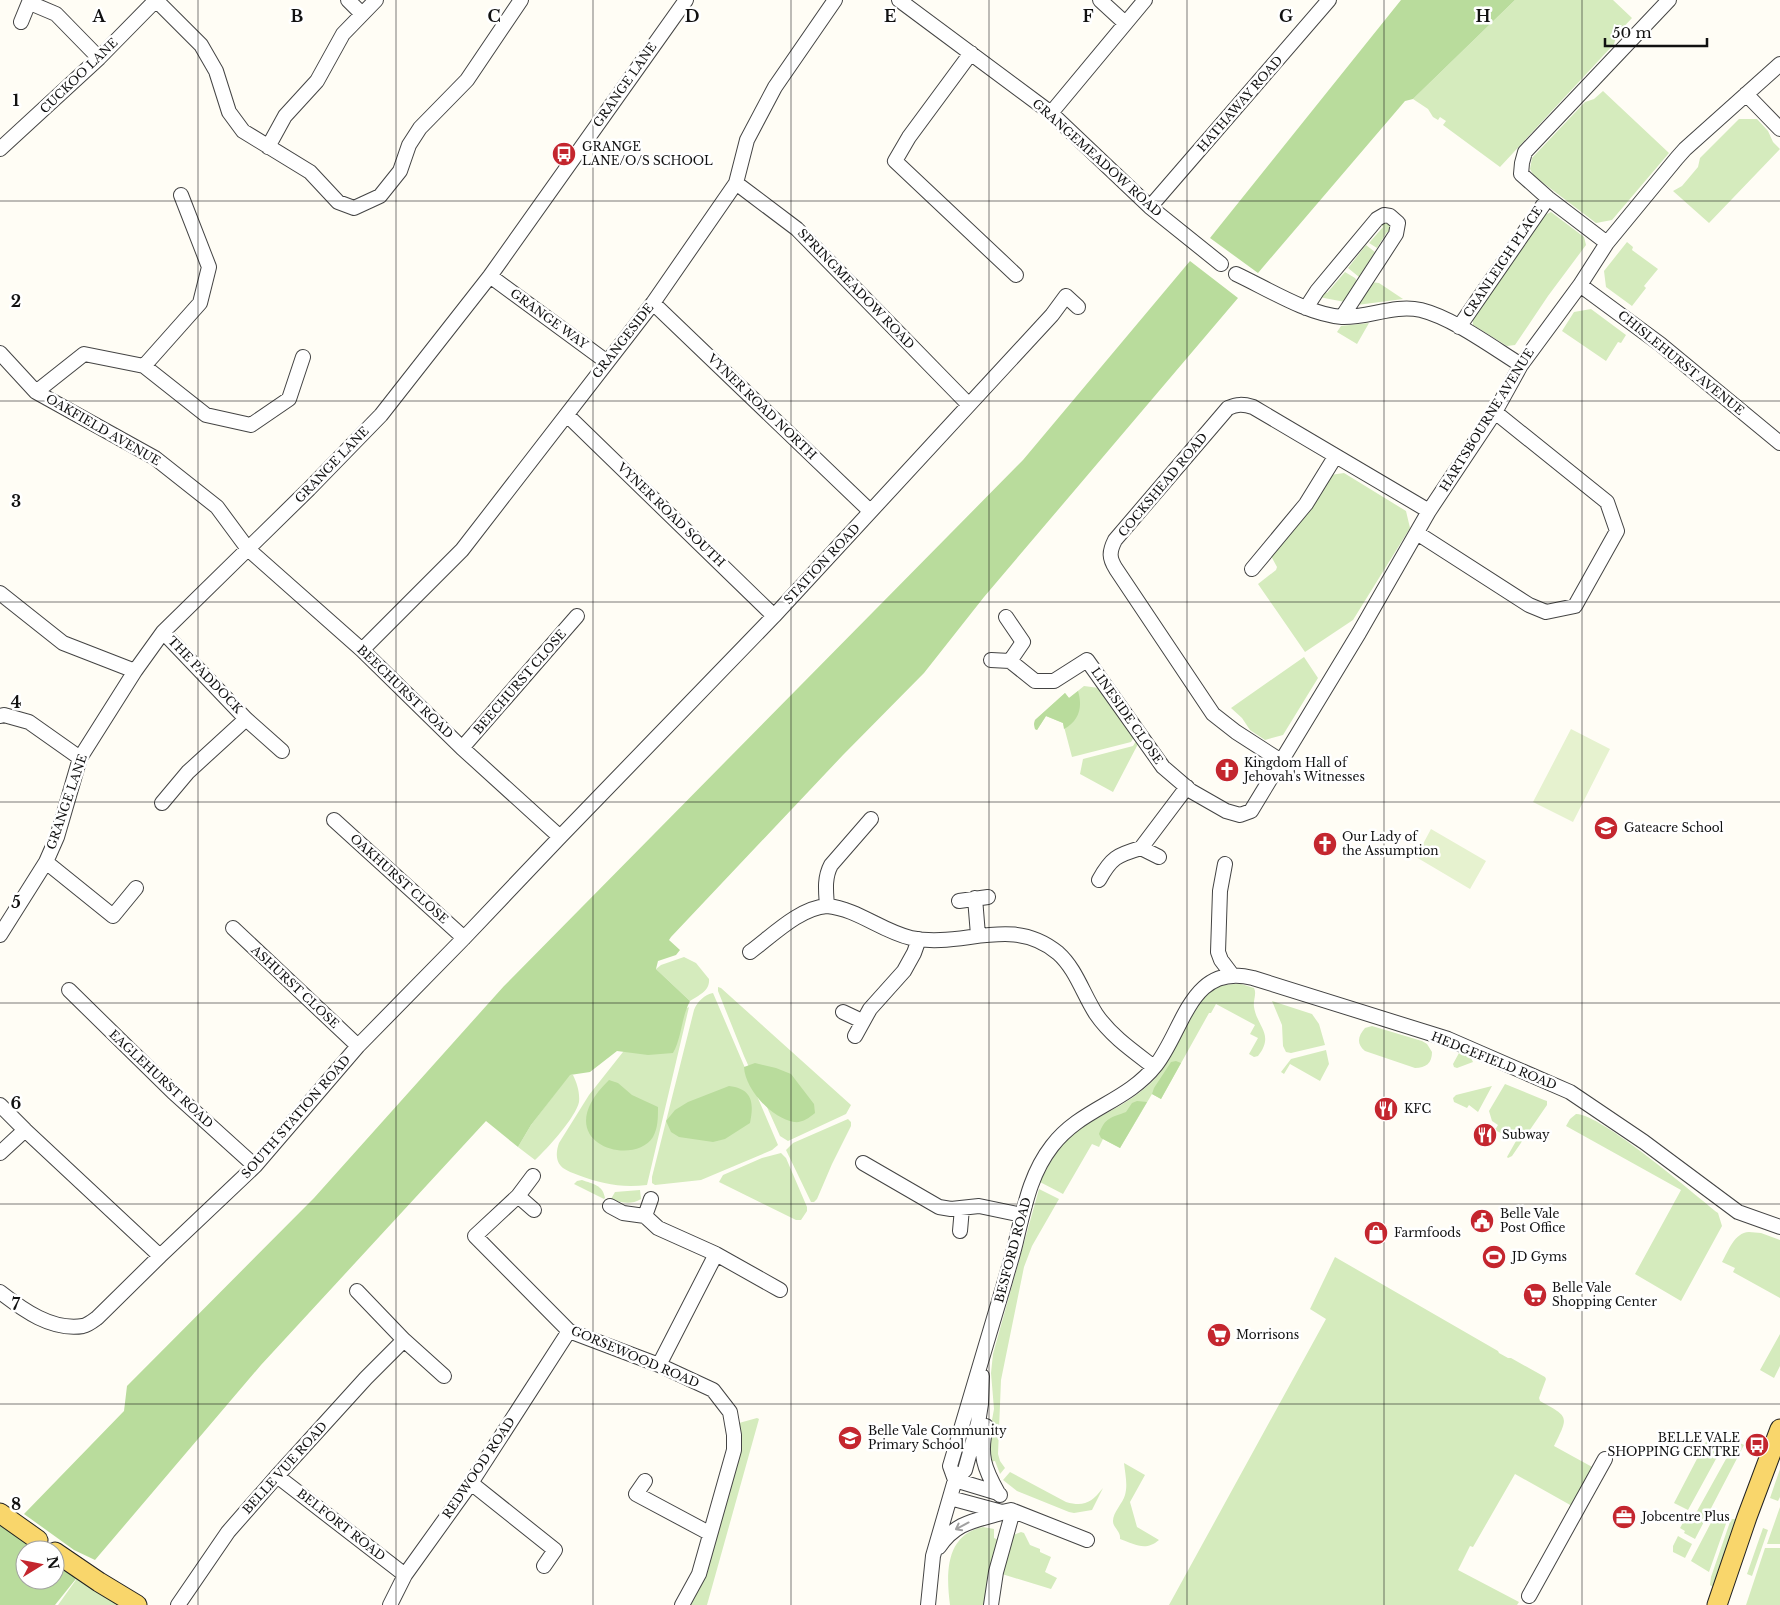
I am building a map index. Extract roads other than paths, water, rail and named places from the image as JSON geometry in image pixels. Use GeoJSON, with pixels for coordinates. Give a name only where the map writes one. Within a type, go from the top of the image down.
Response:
{"type":"FeatureCollection","features":[{"type":"Feature","properties":{"kind":"main road"},"geometry":{"type":"LineString","coordinates":[[1717,1605],[1780,1429]]}},
{"type":"Feature","properties":{"kind":"main road"},"geometry":{"type":"LineString","coordinates":[[0,1513],[38,1540]]}},
{"type":"Feature","properties":{"kind":"main road"},"geometry":{"type":"LineString","coordinates":[[65,1559],[137,1605]]}},
{"type":"Feature","properties":{"kind":"street"},"geometry":{"type":"LineString","coordinates":[[156,0],[200,45],[216,71],[228,112],[243,131],[310,172],[338,202],[354,208],[380,196],[400,171],[409,145],[420,128],[467,80],[521,0]]}},
{"type":"Feature","properties":{"kind":"street","name":"CUCKOO LANE"},"geometry":{"type":"LineString","coordinates":[[0,149],[100,58],[156,0]]}},
{"type":"Feature","properties":{"kind":"street"},"geometry":{"type":"LineString","coordinates":[[348,0],[362,14]]}},
{"type":"Feature","properties":{"kind":"street"},"geometry":{"type":"LineString","coordinates":[[268,147],[284,116],[317,81],[343,34],[376,0]]}},
{"type":"Feature","properties":{"kind":"street","name":"GRANGE LANE"},"geometry":{"type":"LineString","coordinates":[[2,930],[46,862],[57,837],[80,758],[135,671],[163,632],[382,415],[490,276],[686,0]]}},
{"type":"Feature","properties":{"kind":"street","name":"GRANGESIDE"},"geometry":{"type":"LineString","coordinates":[[362,650],[462,550],[653,303],[736,183],[747,140],[775,87],[835,0]]}},
{"type":"Feature","properties":{"kind":"street","name":"GRANGEMEADOW ROAD"},"geometry":{"type":"LineString","coordinates":[[900,0],[1051,113],[1150,208],[1221,264]]}},
{"type":"Feature","properties":{"kind":"street"},"geometry":{"type":"LineString","coordinates":[[1100,0],[1125,23]]}},
{"type":"Feature","properties":{"kind":"street"},"geometry":{"type":"LineString","coordinates":[[1051,113],[1145,0]]}},
{"type":"Feature","properties":{"kind":"street","name":"HATHAWAY ROAD"},"geometry":{"type":"LineString","coordinates":[[1150,208],[1329,0]]}},
{"type":"Feature","properties":{"kind":"street"},"geometry":{"type":"LineString","coordinates":[[1608,244],[1548,198],[1521,174],[1525,152],[1668,0]]}},
{"type":"Feature","properties":{"kind":"street"},"geometry":{"type":"LineString","coordinates":[[21,22],[30,1],[56,14],[100,58]]}},
{"type":"Feature","properties":{"kind":"street"},"geometry":{"type":"LineString","coordinates":[[971,53],[909,137],[894,162],[1016,276]]}},
{"type":"Feature","properties":{"kind":"street","name":"HARTSBOURNE AVENUE"},"geometry":{"type":"LineString","coordinates":[[1245,814],[1254,807],[1359,633],[1429,512],[1495,412],[1521,364],[1608,244],[1685,149],[1780,64]]}},
{"type":"Feature","properties":{"kind":"street"},"geometry":{"type":"LineString","coordinates":[[1746,94],[1780,129]]}},
{"type":"Feature","properties":{"kind":"street","name":"SPRINGMEADOW ROAD"},"geometry":{"type":"LineString","coordinates":[[736,183],[797,229],[968,404]]}},
{"type":"Feature","properties":{"kind":"street"},"geometry":{"type":"LineString","coordinates":[[144,366],[200,303],[210,267],[181,195]]}},
{"type":"Feature","properties":{"kind":"street","name":"CRANLEIGH PLACE"},"geometry":{"type":"LineString","coordinates":[[1459,327],[1548,198]]}},
{"type":"Feature","properties":{"kind":"street"},"geometry":{"type":"LineString","coordinates":[[1306,308],[1317,291],[1377,219],[1384,215],[1390,216],[1398,223],[1396,234],[1342,317]]}},
{"type":"Feature","properties":{"kind":"street"},"geometry":{"type":"LineString","coordinates":[[1236,274],[1322,314],[1342,317],[1358,316],[1396,309],[1428,312],[1459,327],[1521,364]]}},
{"type":"Feature","properties":{"kind":"street","name":"GRANGE WAY"},"geometry":{"type":"LineString","coordinates":[[490,276],[607,362]]}},
{"type":"Feature","properties":{"kind":"street","name":"CHISLEHURST AVENUE"},"geometry":{"type":"LineString","coordinates":[[1580,285],[1660,344],[1780,443]]}},
{"type":"Feature","properties":{"kind":"street","name":"STATION ROAD"},"geometry":{"type":"LineString","coordinates":[[560,837],[774,616],[1052,315],[1066,296],[1078,307]]}},
{"type":"Feature","properties":{"kind":"street","name":"VYNER ROAD NORTH"},"geometry":{"type":"LineString","coordinates":[[653,303],[870,511]]}},
{"type":"Feature","properties":{"kind":"street","name":"OAKFIELD AVENUE"},"geometry":{"type":"LineString","coordinates":[[0,353],[36,392],[155,458],[217,507],[248,549]]}},
{"type":"Feature","properties":{"kind":"street"},"geometry":{"type":"LineString","coordinates":[[36,392],[84,354],[144,366],[206,415],[251,425],[289,399],[302,357]]}},
{"type":"Feature","properties":{"kind":"street","name":"COCKSHEAD ROAD"},"geometry":{"type":"LineString","coordinates":[[1281,761],[1236,732],[1213,714],[1110,559],[1110,550],[1115,540],[1228,408],[1244,404],[1253,407],[1429,512]]}},
{"type":"Feature","properties":{"kind":"street"},"geometry":{"type":"LineString","coordinates":[[1417,533],[1529,605],[1546,612],[1575,606],[1617,531],[1607,502],[1495,412]]}},
{"type":"Feature","properties":{"kind":"street","name":"VYNER ROAD SOUTH"},"geometry":{"type":"LineString","coordinates":[[568,415],[774,616]]}},
{"type":"Feature","properties":{"kind":"street"},"geometry":{"type":"LineString","coordinates":[[1252,569],[1306,504],[1335,457]]}},
{"type":"Feature","properties":{"kind":"street","name":"BEECHURST ROAD"},"geometry":{"type":"LineString","coordinates":[[248,549],[362,650],[462,748],[560,837]]}},
{"type":"Feature","properties":{"kind":"street"},"geometry":{"type":"LineString","coordinates":[[0,594],[63,643],[135,671]]}},
{"type":"Feature","properties":{"kind":"street","name":"BEECHURST CLOSE"},"geometry":{"type":"LineString","coordinates":[[462,748],[577,616]]}},
{"type":"Feature","properties":{"kind":"street"},"geometry":{"type":"LineString","coordinates":[[991,660],[1010,661],[1023,642],[1006,617]]}},
{"type":"Feature","properties":{"kind":"street","name":"THE PADDOCK"},"geometry":{"type":"LineString","coordinates":[[163,632],[246,719],[282,751]]}},
{"type":"Feature","properties":{"kind":"street","name":"LINESIDE CLOSE"},"geometry":{"type":"LineString","coordinates":[[1010,661],[1035,681],[1054,681],[1087,660],[1163,767],[1187,787],[1226,811],[1235,814],[1245,814]]}},
{"type":"Feature","properties":{"kind":"street"},"geometry":{"type":"LineString","coordinates":[[0,716],[4,714],[29,722],[80,758]]}},
{"type":"Feature","properties":{"kind":"street","name":"THE PADDOCK"},"geometry":{"type":"LineString","coordinates":[[162,803],[188,772],[246,719]]}},
{"type":"Feature","properties":{"kind":"street"},"geometry":{"type":"LineString","coordinates":[[1100,880],[1107,864],[1118,856],[1141,848],[1187,787]]}},
{"type":"Feature","properties":{"kind":"street"},"geometry":{"type":"LineString","coordinates":[[827,906],[826,885],[831,865],[871,819]]}},
{"type":"Feature","properties":{"kind":"street","name":"OAKHURST CLOSE"},"geometry":{"type":"LineString","coordinates":[[334,820],[464,938]]}},
{"type":"Feature","properties":{"kind":"street","name":"SOUTH STATION ROAD"},"geometry":{"type":"LineString","coordinates":[[0,1292],[32,1315],[63,1326],[85,1326],[97,1318],[255,1166],[358,1046],[560,837]]}},
{"type":"Feature","properties":{"kind":"street"},"geometry":{"type":"LineString","coordinates":[[1141,848],[1159,857]]}},
{"type":"Feature","properties":{"kind":"street"},"geometry":{"type":"LineString","coordinates":[[46,862],[113,916],[136,888]]}},
{"type":"Feature","properties":{"kind":"street"},"geometry":{"type":"LineString","coordinates":[[1225,864],[1220,891],[1218,947],[1221,960],[1233,976]]}},
{"type":"Feature","properties":{"kind":"street"},"geometry":{"type":"LineString","coordinates":[[959,900],[982,898],[978,935]]}},
{"type":"Feature","properties":{"kind":"street"},"geometry":{"type":"LineString","coordinates":[[750,952],[802,913],[827,906],[848,910],[896,933],[919,939],[938,940],[978,935],[1017,934],[1038,940],[1054,950],[1073,971],[1095,1013],[1107,1029],[1118,1040],[1154,1067]]}},
{"type":"Feature","properties":{"kind":"street","name":"ASHURST CLOSE"},"geometry":{"type":"LineString","coordinates":[[233,928],[358,1046]]}},
{"type":"Feature","properties":{"kind":"street"},"geometry":{"type":"LineString","coordinates":[[855,1036],[870,1009],[911,961],[919,939]]}},
{"type":"Feature","properties":{"kind":"street","name":"BESFORD ROAD"},"geometry":{"type":"LineString","coordinates":[[928,1605],[933,1556],[955,1480],[950,1466],[1035,1174],[1045,1156],[1058,1139],[1079,1120],[1125,1094],[1154,1067],[1165,1052],[1191,1002],[1199,991],[1214,981],[1233,976]]}},
{"type":"Feature","properties":{"kind":"street","name":"HEDGEFIELD ROAD"},"geometry":{"type":"LineString","coordinates":[[1233,976],[1252,978],[1448,1040],[1570,1092],[1644,1142],[1738,1212],[1780,1227]]}},
{"type":"Feature","properties":{"kind":"street","name":"EAGLEHURST ROAD"},"geometry":{"type":"LineString","coordinates":[[69,990],[173,1092],[255,1166]]}},
{"type":"Feature","properties":{"kind":"street"},"geometry":{"type":"LineString","coordinates":[[843,1012],[862,1021]]}},
{"type":"Feature","properties":{"kind":"street"},"geometry":{"type":"LineString","coordinates":[[0,1105],[24,1130],[160,1256]]}},
{"type":"Feature","properties":{"kind":"street"},"geometry":{"type":"LineString","coordinates":[[0,1153],[24,1130]]}},
{"type":"Feature","properties":{"kind":"street"},"geometry":{"type":"LineString","coordinates":[[863,1163],[940,1207],[951,1209],[984,1206],[1022,1214]]}},
{"type":"Feature","properties":{"kind":"street"},"geometry":{"type":"LineString","coordinates":[[533,1176],[518,1196],[534,1210]]}},
{"type":"Feature","properties":{"kind":"street","name":"GORSEWOOD ROAD"},"geometry":{"type":"LineString","coordinates":[[518,1196],[475,1236],[569,1331],[659,1364],[712,1390],[730,1412],[733,1422],[734,1450],[709,1532],[699,1574],[682,1605]]}},
{"type":"Feature","properties":{"kind":"street"},"geometry":{"type":"LineString","coordinates":[[644,1216],[651,1199]]}},
{"type":"Feature","properties":{"kind":"street"},"geometry":{"type":"LineString","coordinates":[[610,1206],[623,1213],[644,1216],[658,1228],[716,1254],[780,1290]]}},
{"type":"Feature","properties":{"kind":"street"},"geometry":{"type":"LineString","coordinates":[[960,1231],[962,1208]]}},
{"type":"Feature","properties":{"kind":"street"},"geometry":{"type":"LineString","coordinates":[[659,1364],[716,1254]]}},
{"type":"Feature","properties":{"kind":"street"},"geometry":{"type":"LineString","coordinates":[[356,1291],[404,1340],[444,1376]]}},
{"type":"Feature","properties":{"kind":"street","name":"REDWOOD ROAD"},"geometry":{"type":"LineString","coordinates":[[390,1605],[405,1575],[471,1483],[569,1331]]}},
{"type":"Feature","properties":{"kind":"street","name":"BELLE VUE ROAD"},"geometry":{"type":"LineString","coordinates":[[178,1605],[228,1532],[366,1378],[404,1340]]}},
{"type":"Feature","properties":{"kind":"street"},"geometry":{"type":"LineString","coordinates":[[983,1358],[981,1404],[978,1423],[965,1470],[955,1480],[998,1493]]}},
{"type":"Feature","properties":{"kind":"street"},"geometry":{"type":"LineString","coordinates":[[982,1374],[987,1388],[988,1407],[982,1442],[982,1456],[986,1469],[1009,1511],[992,1605]]}},
{"type":"Feature","properties":{"kind":"street"},"geometry":{"type":"LineString","coordinates":[[1529,1596],[1605,1459]]}},
{"type":"Feature","properties":{"kind":"street","name":"BELFORT ROAD"},"geometry":{"type":"LineString","coordinates":[[277,1476],[405,1575]]}},
{"type":"Feature","properties":{"kind":"street"},"geometry":{"type":"LineString","coordinates":[[645,1481],[636,1494],[709,1532]]}},
{"type":"Feature","properties":{"kind":"street"},"geometry":{"type":"LineString","coordinates":[[471,1483],[554,1550],[544,1566]]}},
{"type":"Feature","properties":{"kind":"street"},"geometry":{"type":"LineString","coordinates":[[950,1498],[1009,1511],[1088,1540]]}},
{"type":"Feature","properties":{"kind":"street"},"geometry":{"type":"LineString","coordinates":[[933,1556],[948,1535],[954,1530],[968,1522],[1009,1511]]}},
{"type":"Feature","properties":{"kind":"place","name":"GRANGE LANE/O/S SCHOOL"},"geometry":{"type":"Point","coordinates":[564,154]}},
{"type":"Feature","properties":{"kind":"place","name":"Kingdom Hall of Jehovah's Witnesses"},"geometry":{"type":"Point","coordinates":[1227,770]}},
{"type":"Feature","properties":{"kind":"place","name":"Gateacre School"},"geometry":{"type":"Point","coordinates":[1606,828]}},
{"type":"Feature","properties":{"kind":"place","name":"Our Lady of the Assumption"},"geometry":{"type":"Point","coordinates":[1325,844]}},
{"type":"Feature","properties":{"kind":"place","name":"KFC"},"geometry":{"type":"Point","coordinates":[1386,1109]}},
{"type":"Feature","properties":{"kind":"place","name":"Subway"},"geometry":{"type":"Point","coordinates":[1485,1135]}},
{"type":"Feature","properties":{"kind":"place","name":"Belle Vale Post Office"},"geometry":{"type":"Point","coordinates":[1482,1221]}},
{"type":"Feature","properties":{"kind":"place","name":"Farmfoods"},"geometry":{"type":"Point","coordinates":[1376,1233]}},
{"type":"Feature","properties":{"kind":"place","name":"JD Gyms"},"geometry":{"type":"Point","coordinates":[1494,1257]}},
{"type":"Feature","properties":{"kind":"place","name":"Belle Vale Shopping Center"},"geometry":{"type":"Point","coordinates":[1535,1295]}},
{"type":"Feature","properties":{"kind":"place","name":"Morrisons"},"geometry":{"type":"Point","coordinates":[1219,1335]}},
{"type":"Feature","properties":{"kind":"place","name":"Belle Vale Community Primary School"},"geometry":{"type":"Point","coordinates":[850,1438]}},
{"type":"Feature","properties":{"kind":"place","name":"BELLE VALE SHOPPING CENTRE"},"geometry":{"type":"Point","coordinates":[1757,1445]}},
{"type":"Feature","properties":{"kind":"place","name":"Jobcentre Plus"},"geometry":{"type":"Point","coordinates":[1624,1517]}}]}
